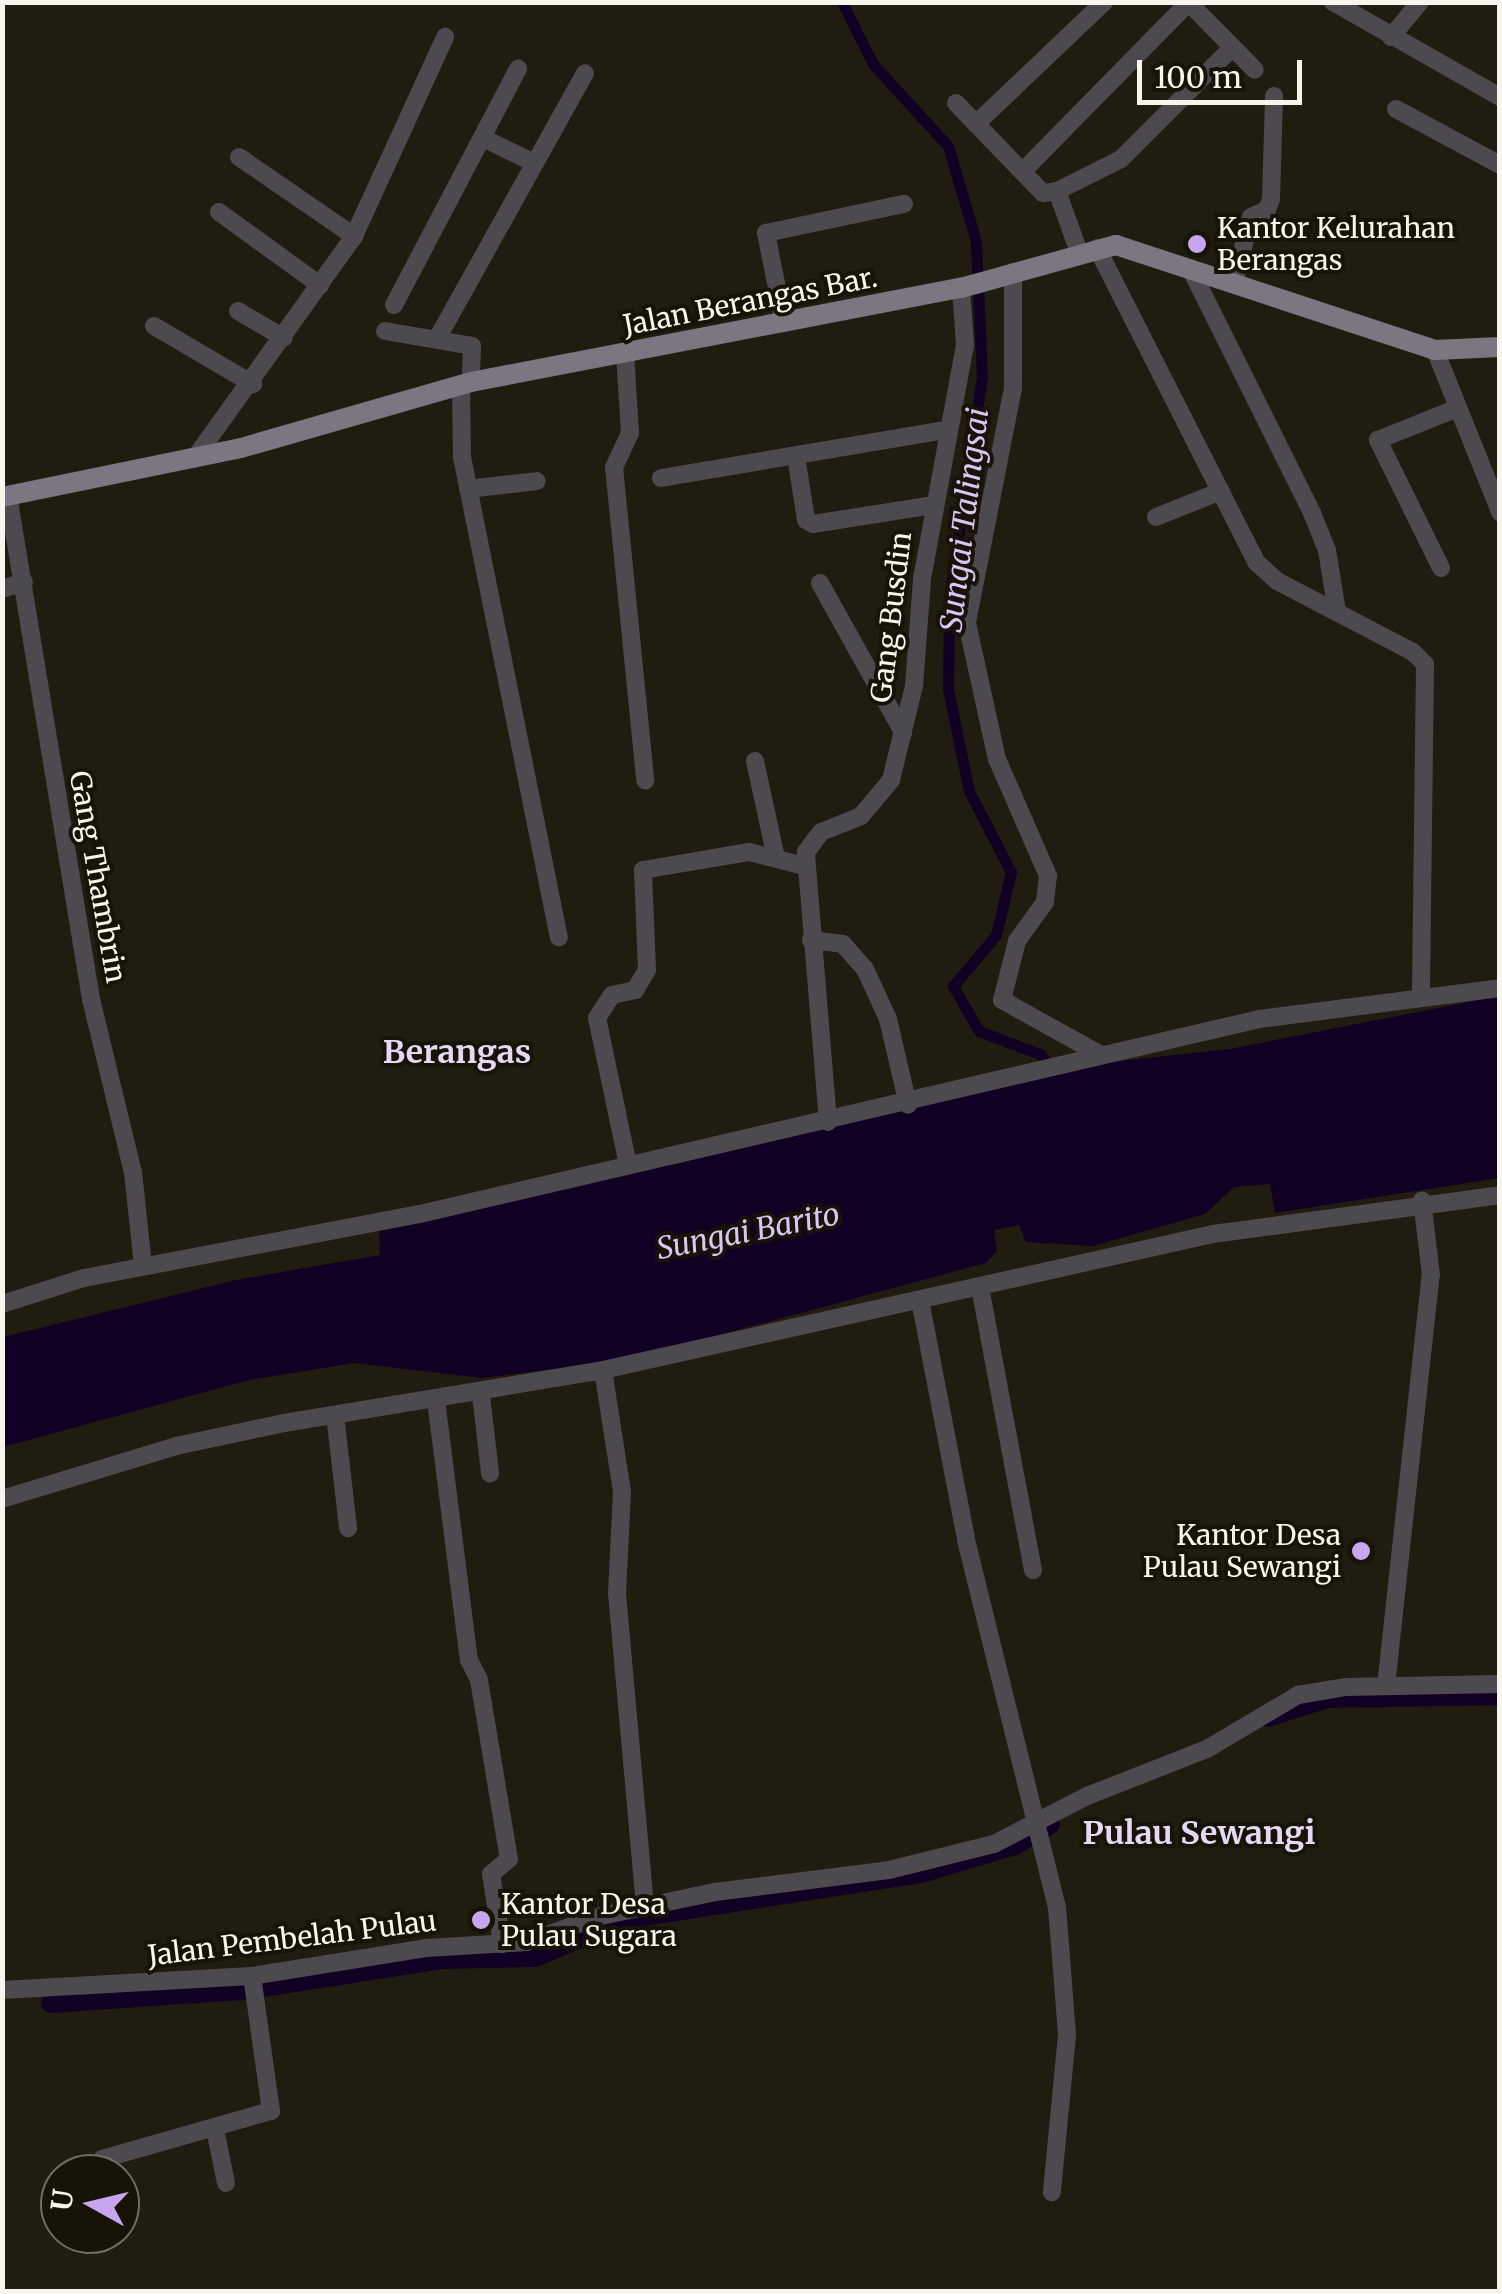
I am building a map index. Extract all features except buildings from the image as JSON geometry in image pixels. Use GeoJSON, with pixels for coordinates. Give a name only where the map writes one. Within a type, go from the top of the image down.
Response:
{"type":"FeatureCollection","features":[{"type":"Feature","properties":{"kind":"main road","name":"Jalan Berangas Bar."},"geometry":{"type":"LineString","coordinates":[[5,496],[194,459],[466,384],[966,287],[1088,250],[1132,248],[1435,350],[1500,347]]}},
{"type":"Feature","properties":{"kind":"street"},"geometry":{"type":"LineString","coordinates":[[976,124],[1104,2]]}},
{"type":"Feature","properties":{"kind":"street"},"geometry":{"type":"LineString","coordinates":[[1391,37],[1420,2]]}},
{"type":"Feature","properties":{"kind":"street"},"geometry":{"type":"LineString","coordinates":[[1023,171],[1188,3],[1255,70]]}},
{"type":"Feature","properties":{"kind":"street"},"geometry":{"type":"LineString","coordinates":[[1345,5],[1391,37],[1497,89]]}},
{"type":"Feature","properties":{"kind":"street"},"geometry":{"type":"LineString","coordinates":[[194,459],[253,384],[354,236],[445,37]]}},
{"type":"Feature","properties":{"kind":"street"},"geometry":{"type":"LineString","coordinates":[[956,103],[1043,193],[1056,191],[1121,160],[1232,48]]}},
{"type":"Feature","properties":{"kind":"street"},"geometry":{"type":"LineString","coordinates":[[394,305],[518,69]]}},
{"type":"Feature","properties":{"kind":"street"},"geometry":{"type":"LineString","coordinates":[[437,338],[585,73]]}},
{"type":"Feature","properties":{"kind":"street"},"geometry":{"type":"LineString","coordinates":[[1234,283],[1251,217],[1266,210],[1271,199],[1274,96]]}},
{"type":"Feature","properties":{"kind":"street"},"geometry":{"type":"LineString","coordinates":[[1396,110],[1500,165]]}},
{"type":"Feature","properties":{"kind":"street"},"geometry":{"type":"LineString","coordinates":[[483,138],[532,162]]}},
{"type":"Feature","properties":{"kind":"street"},"geometry":{"type":"LineString","coordinates":[[240,157],[354,236]]}},
{"type":"Feature","properties":{"kind":"street"},"geometry":{"type":"LineString","coordinates":[[1056,191],[1265,572],[1413,652],[1427,670],[1421,995]]}},
{"type":"Feature","properties":{"kind":"street"},"geometry":{"type":"LineString","coordinates":[[784,323],[766,233],[904,204]]}},
{"type":"Feature","properties":{"kind":"street"},"geometry":{"type":"LineString","coordinates":[[218,212],[320,285]]}},
{"type":"Feature","properties":{"kind":"street"},"geometry":{"type":"LineString","coordinates":[[1190,268],[1312,512],[1327,550],[1338,612]]}},
{"type":"Feature","properties":{"kind":"street"},"geometry":{"type":"LineString","coordinates":[[1007,274],[1014,388],[967,623],[997,759],[1048,876],[1045,902],[1017,941],[1002,1000],[1095,1055]]}},
{"type":"Feature","properties":{"kind":"street","name":"Gang Busdin"},"geometry":{"type":"LineString","coordinates":[[804,866],[812,838],[861,816],[886,790],[903,732],[922,637],[922,579],[933,505],[966,331],[966,287]]}},
{"type":"Feature","properties":{"kind":"street"},"geometry":{"type":"LineString","coordinates":[[238,310],[284,338]]}},
{"type":"Feature","properties":{"kind":"street"},"geometry":{"type":"LineString","coordinates":[[154,326],[253,384]]}},
{"type":"Feature","properties":{"kind":"street"},"geometry":{"type":"LineString","coordinates":[[385,331],[472,346],[466,384],[468,489],[559,936]]}},
{"type":"Feature","properties":{"kind":"street"},"geometry":{"type":"LineString","coordinates":[[1435,350],[1455,409],[1500,512]]}},
{"type":"Feature","properties":{"kind":"street"},"geometry":{"type":"LineString","coordinates":[[625,353],[630,433],[614,473],[645,780]]}},
{"type":"Feature","properties":{"kind":"street"},"geometry":{"type":"LineString","coordinates":[[1441,568],[1378,440],[1455,409]]}},
{"type":"Feature","properties":{"kind":"street"},"geometry":{"type":"LineString","coordinates":[[661,478],[946,430]]}},
{"type":"Feature","properties":{"kind":"street"},"geometry":{"type":"LineString","coordinates":[[796,456],[806,520],[813,524],[933,505]]}},
{"type":"Feature","properties":{"kind":"street"},"geometry":{"type":"LineString","coordinates":[[468,489],[537,481]]}},
{"type":"Feature","properties":{"kind":"street"},"geometry":{"type":"LineString","coordinates":[[1156,517],[1221,491]]}},
{"type":"Feature","properties":{"kind":"street","name":"Gang Thambrin"},"geometry":{"type":"LineString","coordinates":[[5,496],[24,582],[59,822],[91,999],[133,1172],[143,1266]]}},
{"type":"Feature","properties":{"kind":"street"},"geometry":{"type":"LineString","coordinates":[[2,589],[24,582]]}},
{"type":"Feature","properties":{"kind":"street"},"geometry":{"type":"LineString","coordinates":[[820,584],[903,732]]}},
{"type":"Feature","properties":{"kind":"street"},"geometry":{"type":"LineString","coordinates":[[755,761],[776,858]]}},
{"type":"Feature","properties":{"kind":"street"},"geometry":{"type":"LineString","coordinates":[[628,1165],[597,1018],[612,995],[635,990],[647,970],[643,870],[749,852],[804,866],[828,1122]]}},
{"type":"Feature","properties":{"kind":"street"},"geometry":{"type":"LineString","coordinates":[[812,940],[843,944],[864,968],[888,1019],[908,1105]]}},
{"type":"Feature","properties":{"kind":"street"},"geometry":{"type":"LineString","coordinates":[[2,1304],[143,1266],[420,1214],[908,1105],[1095,1055],[1421,995],[1500,988]]}},
{"type":"Feature","properties":{"kind":"street"},"geometry":{"type":"LineString","coordinates":[[2,1499],[176,1446],[335,1415],[481,1395],[604,1370],[1213,1234],[1422,1201],[1500,1195]]}},
{"type":"Feature","properties":{"kind":"street"},"geometry":{"type":"LineString","coordinates":[[1386,1686],[1432,1276],[1422,1201]]}},
{"type":"Feature","properties":{"kind":"street"},"geometry":{"type":"LineString","coordinates":[[980,1287],[1033,1570]]}},
{"type":"Feature","properties":{"kind":"street"},"geometry":{"type":"LineString","coordinates":[[920,1300],[966,1540],[1057,1907],[1066,1981],[1066,2098],[1052,2192]]}},
{"type":"Feature","properties":{"kind":"street"},"geometry":{"type":"LineString","coordinates":[[604,1370],[622,1492],[617,1592],[645,1906]]}},
{"type":"Feature","properties":{"kind":"street"},"geometry":{"type":"LineString","coordinates":[[481,1395],[490,1474]]}},
{"type":"Feature","properties":{"kind":"street"},"geometry":{"type":"LineString","coordinates":[[436,1400],[470,1660],[479,1680],[509,1859],[490,1874],[502,1944]]}},
{"type":"Feature","properties":{"kind":"street"},"geometry":{"type":"LineString","coordinates":[[335,1415],[348,1528]]}},
{"type":"Feature","properties":{"kind":"street","name":"Jalan Pembelah Pulau"},"geometry":{"type":"LineString","coordinates":[[2,1990],[254,1986],[426,1948],[543,1938],[645,1906],[889,1870],[1036,1832],[1087,1796],[1207,1749],[1298,1695],[1386,1686],[1500,1684]]}},
{"type":"Feature","properties":{"kind":"street"},"geometry":{"type":"LineString","coordinates":[[121,2154],[270,2111],[254,1986]]}},
{"type":"Feature","properties":{"kind":"street"},"geometry":{"type":"LineString","coordinates":[[215,2130],[226,2183]]}},
{"type":"Feature","properties":{"kind":"water","name":"Sungai Barito"},"geometry":{"type":"Polygon","coordinates":[[[1499,996],[1499,1178],[1275,1213],[1270,1184],[1234,1187],[1205,1214],[1093,1246],[1026,1242],[1019,1225],[994,1230],[997,1251],[986,1263],[630,1359],[482,1378],[354,1363],[249,1380],[3,1447],[3,1337],[236,1280],[380,1255],[379,1225],[648,1164],[672,1165],[1083,1065],[1230,1049],[1499,996]]]}},
{"type":"Feature","properties":{"kind":"waterway","name":"Sungai Talingsai"},"geometry":{"type":"LineString","coordinates":[[842,2],[873,64],[948,146],[976,241],[982,376],[949,599],[948,689],[969,791],[1011,872],[996,935],[953,986],[979,1031],[1040,1054],[1054,1072]]}},
{"type":"Feature","properties":{"kind":"waterway"},"geometry":{"type":"LineString","coordinates":[[1268,1717],[1327,1698],[1500,1695]]}},
{"type":"Feature","properties":{"kind":"waterway"},"geometry":{"type":"LineString","coordinates":[[51,2003],[244,1990],[442,1959],[535,1957],[624,1919],[921,1873],[1015,1845],[1050,1824]]}},
{"type":"Feature","properties":{"kind":"place","name":"Kantor Kelurahan Berangas"},"geometry":{"type":"Point","coordinates":[1197,244]}},
{"type":"Feature","properties":{"kind":"place","name":"Kantor Desa Pulau Sewangi"},"geometry":{"type":"Point","coordinates":[1361,1551]}},
{"type":"Feature","properties":{"kind":"place","name":"Kantor Desa Pulau Sugara"},"geometry":{"type":"Point","coordinates":[481,1920]}},
{"type":"Feature","properties":{"kind":"district","name":"Berangas"},"geometry":{"type":"Point","coordinates":[457,1052]}},
{"type":"Feature","properties":{"kind":"district","name":"Pulau Sewangi"},"geometry":{"type":"Point","coordinates":[1199,1833]}}]}
